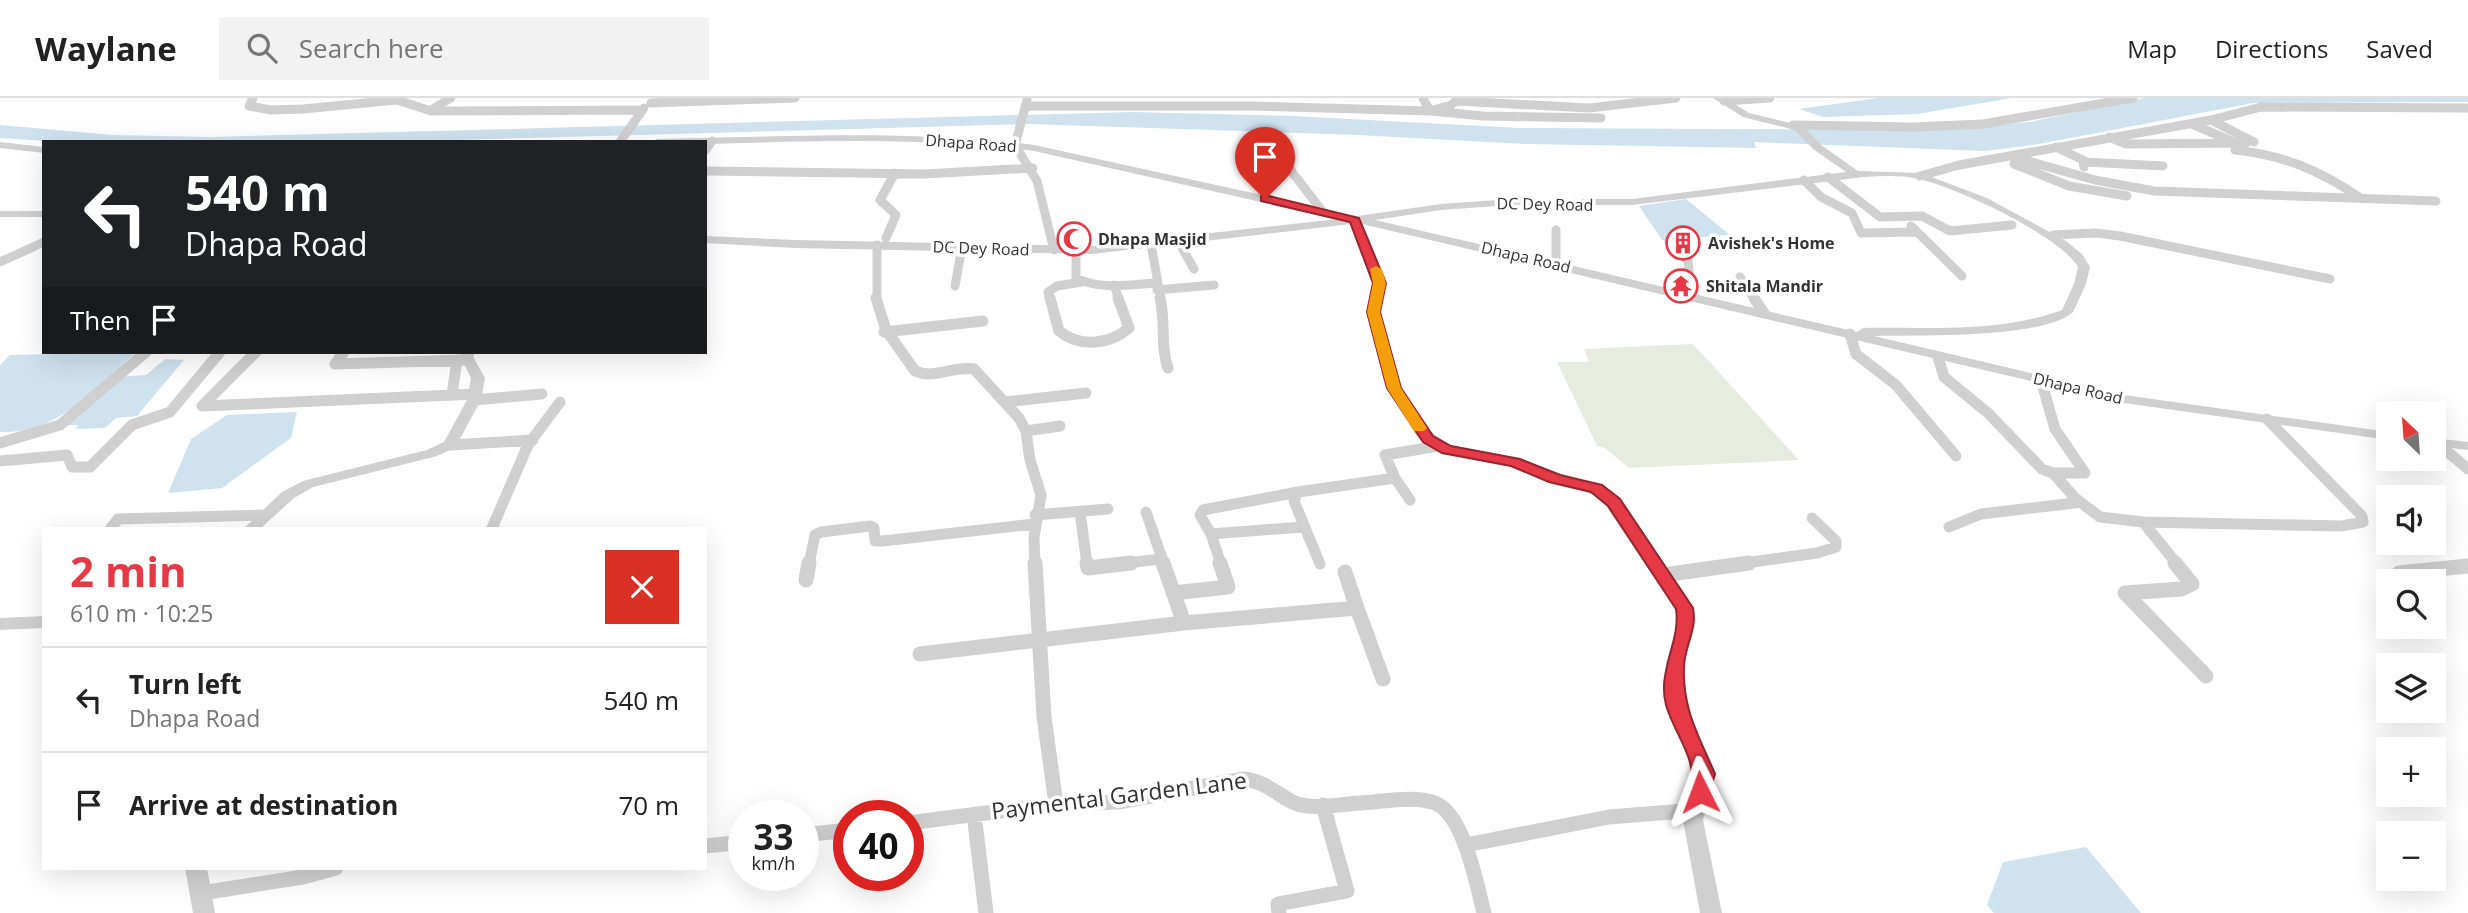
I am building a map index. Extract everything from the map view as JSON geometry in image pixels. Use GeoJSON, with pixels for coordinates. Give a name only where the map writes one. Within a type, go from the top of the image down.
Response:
{"type":"FeatureCollection","features":[{"type":"Feature","properties":{"kind":"street"},"geometry":{"type":"LineString","coordinates":[[253,98],[249,106],[257,109],[303,109],[397,100],[431,111],[641,111]]}},
{"type":"Feature","properties":{"kind":"street"},"geometry":{"type":"LineString","coordinates":[[431,111],[451,98]]}},
{"type":"Feature","properties":{"kind":"street"},"geometry":{"type":"LineString","coordinates":[[621,140],[641,111],[653,101],[795,98]]}},
{"type":"Feature","properties":{"kind":"street"},"geometry":{"type":"LineString","coordinates":[[1423,98],[1430,111]]}},
{"type":"Feature","properties":{"kind":"street"},"geometry":{"type":"LineString","coordinates":[[1430,111],[1458,99],[1590,108],[1676,98]]}},
{"type":"Feature","properties":{"kind":"street"},"geometry":{"type":"LineString","coordinates":[[1721,100],[1770,98]]}},
{"type":"Feature","properties":{"kind":"street"},"geometry":{"type":"LineString","coordinates":[[1721,100],[1759,119],[1796,126],[1926,127],[1983,124],[2133,98]]}},
{"type":"Feature","properties":{"kind":"street"},"geometry":{"type":"LineString","coordinates":[[1054,250],[1040,180],[1015,145],[1026,105],[1077,102],[1297,106],[1430,111],[1483,116],[1601,118]]}},
{"type":"Feature","properties":{"kind":"street"},"geometry":{"type":"LineString","coordinates":[[1920,176],[1959,165],[2211,120],[2266,107],[2468,108]]}},
{"type":"Feature","properties":{"kind":"street"},"geometry":{"type":"LineString","coordinates":[[2211,120],[2260,145]]}},
{"type":"Feature","properties":{"kind":"street"},"geometry":{"type":"LineString","coordinates":[[2188,123],[2239,146],[2292,158],[2325,173],[2359,197]]}},
{"type":"Feature","properties":{"kind":"street"},"geometry":{"type":"LineString","coordinates":[[1796,126],[1817,147],[1856,174]]}},
{"type":"Feature","properties":{"kind":"street"},"geometry":{"type":"LineString","coordinates":[[2155,130],[2184,145]]}},
{"type":"Feature","properties":{"kind":"street"},"geometry":{"type":"LineString","coordinates":[[2109,137],[2122,144],[2239,146]]}},
{"type":"Feature","properties":{"kind":"street","name":"Dhapa Road"},"geometry":{"type":"LineString","coordinates":[[709,146],[857,138],[1015,145],[1556,264],[2123,399],[2376,434]]}},
{"type":"Feature","properties":{"kind":"street"},"geometry":{"type":"LineString","coordinates":[[0,145],[42,150]]}},
{"type":"Feature","properties":{"kind":"street"},"geometry":{"type":"LineString","coordinates":[[2056,146],[2085,162],[2163,166]]}},
{"type":"Feature","properties":{"kind":"street"},"geometry":{"type":"LineString","coordinates":[[1281,147],[1292,172],[1323,212]]}},
{"type":"Feature","properties":{"kind":"street"},"geometry":{"type":"LineString","coordinates":[[2014,157],[2077,176],[2154,191],[2436,201]]}},
{"type":"Feature","properties":{"kind":"street"},"geometry":{"type":"LineString","coordinates":[[2001,158],[2069,186],[2127,196]]}},
{"type":"Feature","properties":{"kind":"street"},"geometry":{"type":"LineString","coordinates":[[2292,158],[2343,196]]}},
{"type":"Feature","properties":{"kind":"street"},"geometry":{"type":"LineString","coordinates":[[2077,176],[2085,162]]}},
{"type":"Feature","properties":{"kind":"street"},"geometry":{"type":"LineString","coordinates":[[707,171],[895,173],[1033,168]]}},
{"type":"Feature","properties":{"kind":"street"},"geometry":{"type":"LineString","coordinates":[[895,173],[880,200],[895,215],[881,242],[872,279],[884,332],[917,373],[974,369],[1026,431],[1030,460],[1041,495],[1035,520],[1040,640],[1044,717],[1056,804]]}},
{"type":"Feature","properties":{"kind":"street","name":"DC Dey Road"},"geometry":{"type":"LineString","coordinates":[[707,239],[881,242],[1076,250],[1151,244],[1477,204],[1632,202],[1856,174],[1920,176],[1949,185],[2053,235],[2081,256],[2084,266],[2067,312],[2053,320],[1995,326],[1847,333]]}},
{"type":"Feature","properties":{"kind":"street"},"geometry":{"type":"LineString","coordinates":[[1828,177],[1880,217],[1922,216],[1950,231],[2012,225]]}},
{"type":"Feature","properties":{"kind":"street"},"geometry":{"type":"LineString","coordinates":[[1804,180],[1821,197],[1852,213],[1861,233],[1917,232]]}},
{"type":"Feature","properties":{"kind":"street"},"geometry":{"type":"LineString","coordinates":[[0,214],[42,214]]}},
{"type":"Feature","properties":{"kind":"street"},"geometry":{"type":"LineString","coordinates":[[1900,217],[1962,276]]}},
{"type":"Feature","properties":{"kind":"street"},"geometry":{"type":"LineString","coordinates":[[1355,220],[1380,283],[1373,312],[1394,388],[1421,432],[1438,446]]}},
{"type":"Feature","properties":{"kind":"street"},"geometry":{"type":"LineString","coordinates":[[1556,230],[1556,264]]}},
{"type":"Feature","properties":{"kind":"street"},"geometry":{"type":"LineString","coordinates":[[2053,235],[2096,233],[2120,236],[2330,279]]}},
{"type":"Feature","properties":{"kind":"street"},"geometry":{"type":"LineString","coordinates":[[1178,240],[1194,269]]}},
{"type":"Feature","properties":{"kind":"street"},"geometry":{"type":"LineString","coordinates":[[1669,242],[1688,261],[1692,297]]}},
{"type":"Feature","properties":{"kind":"street"},"geometry":{"type":"LineString","coordinates":[[0,262],[42,243]]}},
{"type":"Feature","properties":{"kind":"street"},"geometry":{"type":"LineString","coordinates":[[1151,244],[1156,287],[1166,324],[1162,345],[1168,369]]}},
{"type":"Feature","properties":{"kind":"street"},"geometry":{"type":"LineString","coordinates":[[955,286],[962,247]]}},
{"type":"Feature","properties":{"kind":"street"},"geometry":{"type":"LineString","coordinates":[[1076,250],[1076,278],[1082,282]]}},
{"type":"Feature","properties":{"kind":"street"},"geometry":{"type":"LineString","coordinates":[[1740,277],[1763,313]]}},
{"type":"Feature","properties":{"kind":"street"},"geometry":{"type":"LineString","coordinates":[[1114,285],[1129,328],[1111,339],[1075,342],[1059,331],[1048,292],[1057,286],[1082,282],[1156,287],[1214,285]]}},
{"type":"Feature","properties":{"kind":"street"},"geometry":{"type":"LineString","coordinates":[[884,332],[983,321]]}},
{"type":"Feature","properties":{"kind":"street"},"geometry":{"type":"LineString","coordinates":[[1847,333],[1856,354],[1896,385],[1956,456]]}},
{"type":"Feature","properties":{"kind":"street"},"geometry":{"type":"LineString","coordinates":[[0,443],[60,425],[144,354]]}},
{"type":"Feature","properties":{"kind":"street"},"geometry":{"type":"LineString","coordinates":[[0,461],[67,455],[72,467],[90,467],[132,425],[170,412],[218,354]]}},
{"type":"Feature","properties":{"kind":"street"},"geometry":{"type":"LineString","coordinates":[[254,354],[202,406],[452,395],[475,397],[542,394]]}},
{"type":"Feature","properties":{"kind":"street"},"geometry":{"type":"LineString","coordinates":[[342,354],[335,363],[465,357]]}},
{"type":"Feature","properties":{"kind":"street"},"geometry":{"type":"LineString","coordinates":[[452,395],[465,357]]}},
{"type":"Feature","properties":{"kind":"street"},"geometry":{"type":"LineString","coordinates":[[450,445],[475,397],[478,378],[465,357]]}},
{"type":"Feature","properties":{"kind":"street"},"geometry":{"type":"LineString","coordinates":[[1938,357],[1939,369],[1944,377],[1988,413],[2042,469],[2053,473],[2085,473],[2055,429],[2042,380]]}},
{"type":"Feature","properties":{"kind":"street"},"geometry":{"type":"LineString","coordinates":[[1004,402],[1086,393]]}},
{"type":"Feature","properties":{"kind":"street"},"geometry":{"type":"LineString","coordinates":[[492,527],[514,472],[560,401]]}},
{"type":"Feature","properties":{"kind":"street"},"geometry":{"type":"LineString","coordinates":[[2053,473],[2075,498],[2100,517],[2143,522],[2151,520],[2342,526],[2363,522],[2362,516],[2267,419]]}},
{"type":"Feature","properties":{"kind":"street"},"geometry":{"type":"LineString","coordinates":[[1026,431],[1060,426]]}},
{"type":"Feature","properties":{"kind":"street"},"geometry":{"type":"LineString","coordinates":[[253,527],[288,495],[308,484],[432,453],[450,445],[533,440]]}},
{"type":"Feature","properties":{"kind":"street"},"geometry":{"type":"LineString","coordinates":[[2446,443],[2468,446]]}},
{"type":"Feature","properties":{"kind":"street"},"geometry":{"type":"LineString","coordinates":[[1410,500],[1395,478],[1385,455],[1438,446],[1514,462],[1606,494],[1684,608],[1687,622],[1675,663],[1675,703],[1705,774],[1692,820],[1711,913]]}},
{"type":"Feature","properties":{"kind":"street"},"geometry":{"type":"LineString","coordinates":[[2446,451],[2468,469]]}},
{"type":"Feature","properties":{"kind":"street"},"geometry":{"type":"LineString","coordinates":[[1173,593],[1228,587],[1211,534],[1200,515],[1203,510],[1298,492],[1395,478]]}},
{"type":"Feature","properties":{"kind":"street"},"geometry":{"type":"LineString","coordinates":[[1298,492],[1294,501],[1320,564]]}},
{"type":"Feature","properties":{"kind":"street"},"geometry":{"type":"LineString","coordinates":[[1949,527],[1981,514],[2075,503],[2075,498]]}},
{"type":"Feature","properties":{"kind":"street"},"geometry":{"type":"LineString","coordinates":[[806,580],[815,535],[821,531],[870,526],[874,527],[875,541],[883,541],[1108,509]]}},
{"type":"Feature","properties":{"kind":"street"},"geometry":{"type":"LineString","coordinates":[[1080,512],[1088,568],[1161,559]]}},
{"type":"Feature","properties":{"kind":"street"},"geometry":{"type":"LineString","coordinates":[[1146,512],[1184,623]]}},
{"type":"Feature","properties":{"kind":"street"},"geometry":{"type":"LineString","coordinates":[[112,527],[118,520],[264,515]]}},
{"type":"Feature","properties":{"kind":"street"},"geometry":{"type":"LineString","coordinates":[[1663,575],[1817,553],[1836,547],[1836,541],[1812,518]]}},
{"type":"Feature","properties":{"kind":"street"},"geometry":{"type":"LineString","coordinates":[[2143,522],[2192,584],[2181,589],[2125,593],[2206,676]]}},
{"type":"Feature","properties":{"kind":"street"},"geometry":{"type":"LineString","coordinates":[[1211,534],[1303,527]]}},
{"type":"Feature","properties":{"kind":"street"},"geometry":{"type":"LineString","coordinates":[[2438,569],[2468,566]]}},
{"type":"Feature","properties":{"kind":"street"},"geometry":{"type":"LineString","coordinates":[[1345,572],[1382,679]]}},
{"type":"Feature","properties":{"kind":"street"},"geometry":{"type":"LineString","coordinates":[[920,654],[1184,623],[1357,608]]}},
{"type":"Feature","properties":{"kind":"street"},"geometry":{"type":"LineString","coordinates":[[0,624],[42,621]]}},
{"type":"Feature","properties":{"kind":"street","name":"Paymental Garden Lane"},"geometry":{"type":"LineString","coordinates":[[924,821],[1056,804],[1118,802],[1244,779],[1265,780],[1295,804],[1427,800],[1446,810],[1466,845],[1484,913]]}},
{"type":"Feature","properties":{"kind":"street"},"geometry":{"type":"LineString","coordinates":[[1279,913],[1278,904],[1346,891],[1323,805]]}},
{"type":"Feature","properties":{"kind":"street"},"geometry":{"type":"LineString","coordinates":[[1466,845],[1627,814],[1660,809],[1696,810]]}},
{"type":"Feature","properties":{"kind":"street"},"geometry":{"type":"LineString","coordinates":[[974,814],[986,913]]}},
{"type":"Feature","properties":{"kind":"street"},"geometry":{"type":"LineString","coordinates":[[707,846],[728,844]]}},
{"type":"Feature","properties":{"kind":"street"},"geometry":{"type":"LineString","coordinates":[[196,870],[203,903],[329,870]]}},
{"type":"Feature","properties":{"kind":"shaded area"},"geometry":{"type":"Polygon","coordinates":[[[1693,344],[1799,460],[1629,468],[1605,448],[1597,446],[1557,362],[1589,362],[1584,349],[1693,344]]]}},
{"type":"Feature","properties":{"kind":"water"},"geometry":{"type":"Polygon","coordinates":[[[1878,98],[2012,98],[1917,114],[1823,117],[1799,109],[1878,98]]]}},
{"type":"Feature","properties":{"kind":"water"},"geometry":{"type":"Polygon","coordinates":[[[2145,98],[2468,98],[2468,102],[2253,103],[2039,144],[1985,151],[1754,142],[1756,148],[1527,144],[1358,135],[1030,124],[453,140],[42,141],[0,138],[0,125],[113,135],[211,137],[1132,112],[1293,116],[1520,128],[1942,130],[2030,122],[2145,98]]]}},
{"type":"Feature","properties":{"kind":"water"},"geometry":{"type":"Polygon","coordinates":[[[1686,199],[1730,235],[1662,240],[1639,206],[1686,199]]]}},
{"type":"Feature","properties":{"kind":"water"},"geometry":{"type":"Polygon","coordinates":[[[134,354],[91,394],[58,417],[21,431],[0,432],[0,365],[10,355],[134,354]]]}},
{"type":"Feature","properties":{"kind":"water"},"geometry":{"type":"Polygon","coordinates":[[[165,359],[184,360],[137,416],[116,418],[105,428],[76,429],[78,425],[65,425],[118,377],[146,375],[165,359]]]}},
{"type":"Feature","properties":{"kind":"water"},"geometry":{"type":"Polygon","coordinates":[[[297,412],[291,438],[222,488],[168,493],[191,439],[227,415],[297,412]]]}},
{"type":"Feature","properties":{"kind":"water"},"geometry":{"type":"Polygon","coordinates":[[[2086,847],[2141,913],[1994,913],[1987,905],[2003,862],[2086,847]]]}},
{"type":"Feature","properties":{"kind":"slow traffic"},"geometry":{"type":"LineString","coordinates":[[1376,269],[1380,283],[1373,312],[1394,388],[1419,428]]}},
{"type":"Feature","properties":{"kind":"place","name":"Dhapa Masjid"},"geometry":{"type":"Point","coordinates":[1074,239]}},
{"type":"Feature","properties":{"kind":"place","name":"Avishek's Home"},"geometry":{"type":"Point","coordinates":[1683,243]}},
{"type":"Feature","properties":{"kind":"place","name":"Shitala Mandir"},"geometry":{"type":"Point","coordinates":[1681,286]}},
{"type":"Feature","properties":{"kind":"route"},"geometry":{"type":"LineString","coordinates":[[1265,199],[1355,220],[1359,234],[1376,266],[1380,283],[1373,312],[1394,388],[1428,439],[1447,450],[1514,462],[1555,478],[1596,489],[1614,502],[1684,608],[1687,622],[1675,663],[1675,703],[1705,774],[1700,792]]}}]}
